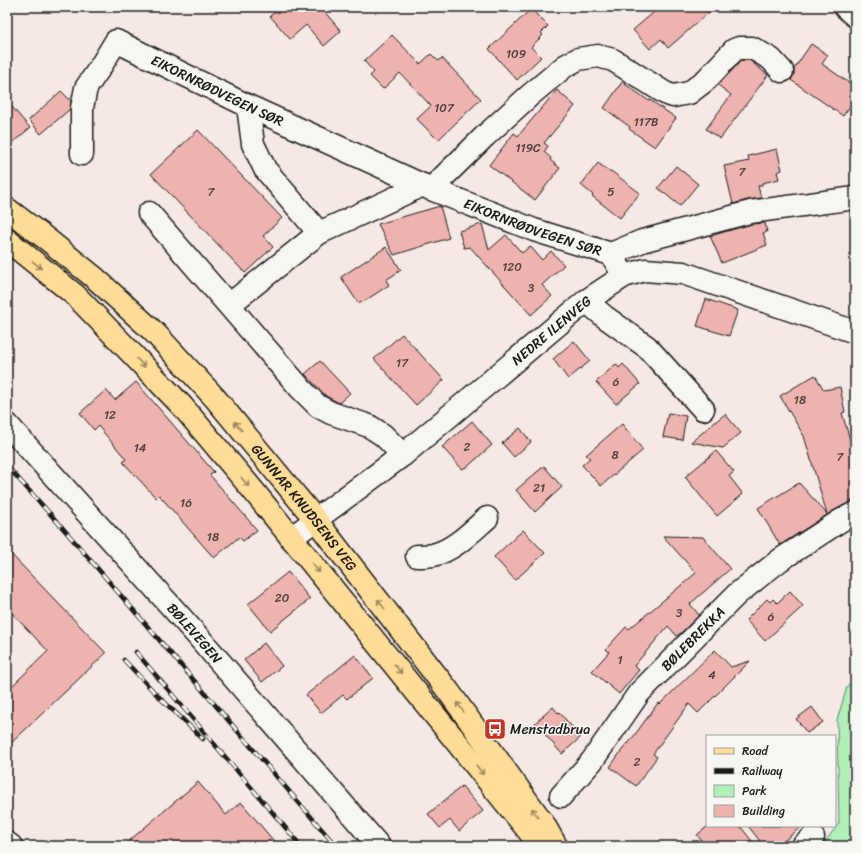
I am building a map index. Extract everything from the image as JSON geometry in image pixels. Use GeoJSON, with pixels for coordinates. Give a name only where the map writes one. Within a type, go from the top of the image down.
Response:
{"type":"FeatureCollection","features":[{"type":"Feature","properties":{"kind":"main road","name":"GUNNAR KNUDSENS VEG"},"geometry":{"type":"LineString","coordinates":[[7,209],[95,278],[154,332],[216,398],[315,519],[449,692],[543,823],[556,846]]}},
{"type":"Feature","properties":{"kind":"main road","name":"GUNNAR KNUDSENS VEG"},"geometry":{"type":"LineString","coordinates":[[7,240],[74,295],[182,406],[252,489],[531,834],[543,846]]}},
{"type":"Feature","properties":{"kind":"street"},"geometry":{"type":"LineString","coordinates":[[845,7],[855,16]]}},
{"type":"Feature","properties":{"kind":"street","name":"EIKORNRØDVEGEN SØR"},"geometry":{"type":"LineString","coordinates":[[82,154],[82,108],[86,88],[116,41],[248,106],[427,187],[534,230],[611,254],[624,276]]}},
{"type":"Feature","properties":{"kind":"street"},"geometry":{"type":"LineString","coordinates":[[229,305],[319,233],[427,187],[529,96],[565,66],[578,59],[598,56],[612,60],[665,93],[673,96],[689,93],[706,80],[734,50],[739,48],[752,48],[771,59],[782,71]]}},
{"type":"Feature","properties":{"kind":"street"},"geometry":{"type":"LineString","coordinates":[[248,106],[252,144],[265,169],[319,233]]}},
{"type":"Feature","properties":{"kind":"street"},"geometry":{"type":"LineString","coordinates":[[611,254],[642,242],[750,212],[855,198]]}},
{"type":"Feature","properties":{"kind":"street"},"geometry":{"type":"LineString","coordinates":[[149,213],[301,390],[318,406],[331,413],[368,426],[383,435],[403,455]]}},
{"type":"Feature","properties":{"kind":"street","name":"NEDRE ILENVEG"},"geometry":{"type":"LineString","coordinates":[[291,538],[403,455],[586,301],[624,276],[645,270],[683,274],[855,332]]}},
{"type":"Feature","properties":{"kind":"street"},"geometry":{"type":"LineString","coordinates":[[586,301],[647,347],[703,409]]}},
{"type":"Feature","properties":{"kind":"street","name":"BØLEVEGEN"},"geometry":{"type":"LineString","coordinates":[[7,424],[195,633],[379,846]]}},
{"type":"Feature","properties":{"kind":"street","name":"BØLEBREKKA"},"geometry":{"type":"LineString","coordinates":[[561,796],[592,761],[639,693],[737,594],[780,560],[855,513]]}},
{"type":"Feature","properties":{"kind":"street"},"geometry":{"type":"LineString","coordinates":[[417,556],[432,555],[446,550],[463,539],[487,518]]}},
{"type":"Feature","properties":{"kind":"street"},"geometry":{"type":"LineString","coordinates":[[7,844],[11,846]]}},
{"type":"Feature","properties":{"kind":"green space"},"geometry":{"type":"Polygon","coordinates":[[[855,674],[855,846],[822,846],[839,823],[837,720],[847,687],[855,674]]]}},
{"type":"Feature","properties":{"kind":"building"},"geometry":{"type":"Polygon","coordinates":[[[281,7],[327,7],[323,10],[341,31],[324,46],[306,25],[290,39],[270,16],[281,7]]]}},
{"type":"Feature","properties":{"kind":"building"},"geometry":{"type":"Polygon","coordinates":[[[660,7],[715,7],[668,48],[661,39],[650,49],[633,30],[660,7]]]}},
{"type":"Feature","properties":{"kind":"building"},"geometry":{"type":"Polygon","coordinates":[[[531,9],[548,26],[541,33],[543,35],[531,47],[541,57],[517,80],[489,49],[531,9]]]}},
{"type":"Feature","properties":{"kind":"building"},"geometry":{"type":"Polygon","coordinates":[[[392,35],[420,64],[431,54],[438,61],[442,58],[481,99],[438,140],[417,119],[431,106],[400,73],[383,89],[370,76],[374,72],[364,61],[392,35]]]}},
{"type":"Feature","properties":{"kind":"building"},"geometry":{"type":"Polygon","coordinates":[[[811,44],[828,55],[822,64],[855,87],[855,99],[843,116],[791,80],[794,75],[794,69],[811,44]]]}},
{"type":"Feature","properties":{"kind":"building"},"geometry":{"type":"Polygon","coordinates":[[[749,60],[768,75],[720,139],[706,129],[731,95],[718,85],[741,61],[749,60]]]}},
{"type":"Feature","properties":{"kind":"building"},"geometry":{"type":"Polygon","coordinates":[[[622,82],[676,118],[655,147],[629,129],[630,127],[604,108],[622,82]]]}},
{"type":"Feature","properties":{"kind":"building"},"geometry":{"type":"Polygon","coordinates":[[[557,90],[575,106],[544,143],[548,146],[544,152],[551,158],[550,160],[560,168],[535,200],[489,165],[514,133],[518,136],[557,90]]]}},
{"type":"Feature","properties":{"kind":"building"},"geometry":{"type":"Polygon","coordinates":[[[61,91],[71,101],[70,109],[41,134],[29,120],[61,91]]]}},
{"type":"Feature","properties":{"kind":"building"},"geometry":{"type":"Polygon","coordinates":[[[7,101],[30,128],[7,147],[7,101]]]}},
{"type":"Feature","properties":{"kind":"building"},"geometry":{"type":"Polygon","coordinates":[[[198,130],[282,218],[263,236],[273,247],[245,273],[151,174],[198,130]]]}},
{"type":"Feature","properties":{"kind":"building"},"geometry":{"type":"Polygon","coordinates":[[[777,149],[782,170],[777,172],[779,179],[762,183],[762,185],[758,186],[761,198],[733,204],[724,166],[749,161],[748,156],[777,149]]]}},
{"type":"Feature","properties":{"kind":"building"},"geometry":{"type":"Polygon","coordinates":[[[598,163],[640,193],[620,218],[592,196],[593,195],[581,185],[598,163]]]}},
{"type":"Feature","properties":{"kind":"building"},"geometry":{"type":"Polygon","coordinates":[[[676,166],[698,184],[680,206],[658,188],[676,166]]]}},
{"type":"Feature","properties":{"kind":"building"},"geometry":{"type":"Polygon","coordinates":[[[440,206],[449,238],[394,255],[378,224],[440,206]]]}},
{"type":"Feature","properties":{"kind":"building"},"geometry":{"type":"Polygon","coordinates":[[[765,223],[767,232],[763,233],[767,245],[722,263],[710,236],[752,224],[765,223]]]}},
{"type":"Feature","properties":{"kind":"building"},"geometry":{"type":"Polygon","coordinates":[[[482,224],[489,250],[506,235],[522,253],[530,246],[542,260],[551,251],[564,265],[542,285],[552,296],[531,315],[470,247],[464,248],[459,231],[482,224]]]}},
{"type":"Feature","properties":{"kind":"building"},"geometry":{"type":"Polygon","coordinates":[[[386,247],[401,270],[386,280],[389,285],[363,302],[358,303],[341,277],[386,247]]]}},
{"type":"Feature","properties":{"kind":"building"},"geometry":{"type":"Polygon","coordinates":[[[706,299],[738,310],[729,336],[697,326],[706,299]]]}},
{"type":"Feature","properties":{"kind":"building"},"geometry":{"type":"Polygon","coordinates":[[[402,334],[444,380],[416,405],[374,359],[402,334]]]}},
{"type":"Feature","properties":{"kind":"building"},"geometry":{"type":"Polygon","coordinates":[[[574,341],[590,361],[568,379],[553,359],[574,341]]]}},
{"type":"Feature","properties":{"kind":"building"},"geometry":{"type":"Polygon","coordinates":[[[320,361],[350,393],[339,403],[326,396],[305,374],[320,361]]]}},
{"type":"Feature","properties":{"kind":"building"},"geometry":{"type":"Polygon","coordinates":[[[616,364],[619,368],[623,364],[640,384],[616,404],[596,382],[616,364]]]}},
{"type":"Feature","properties":{"kind":"building"},"geometry":{"type":"Polygon","coordinates":[[[815,375],[824,390],[840,387],[845,412],[842,413],[855,457],[855,499],[833,511],[780,545],[758,508],[799,483],[827,514],[804,436],[780,396],[815,375]]]}},
{"type":"Feature","properties":{"kind":"building"},"geometry":{"type":"Polygon","coordinates":[[[136,382],[214,472],[210,475],[257,530],[243,541],[239,537],[214,558],[159,495],[156,498],[123,462],[126,459],[98,426],[94,430],[80,413],[106,390],[115,400],[136,382]]]}},
{"type":"Feature","properties":{"kind":"building"},"geometry":{"type":"Polygon","coordinates":[[[668,413],[686,416],[682,440],[663,437],[668,413]]]}},
{"type":"Feature","properties":{"kind":"building"},"geometry":{"type":"Polygon","coordinates":[[[725,414],[741,433],[723,448],[691,442],[725,414]]]}},
{"type":"Feature","properties":{"kind":"building"},"geometry":{"type":"Polygon","coordinates":[[[472,421],[492,445],[466,468],[462,469],[442,447],[472,421]]]}},
{"type":"Feature","properties":{"kind":"building"},"geometry":{"type":"Polygon","coordinates":[[[622,424],[643,450],[601,486],[582,465],[590,458],[586,455],[622,424]]]}},
{"type":"Feature","properties":{"kind":"building"},"geometry":{"type":"Polygon","coordinates":[[[520,428],[531,442],[514,457],[502,443],[520,428]]]}},
{"type":"Feature","properties":{"kind":"building"},"geometry":{"type":"Polygon","coordinates":[[[716,451],[734,472],[729,476],[743,494],[717,516],[685,477],[716,451]]]}},
{"type":"Feature","properties":{"kind":"building"},"geometry":{"type":"Polygon","coordinates":[[[544,466],[562,487],[535,512],[516,490],[544,466]]]}},
{"type":"Feature","properties":{"kind":"building"},"geometry":{"type":"Polygon","coordinates":[[[523,530],[545,553],[515,580],[494,557],[523,530]]]}},
{"type":"Feature","properties":{"kind":"building"},"geometry":{"type":"Polygon","coordinates":[[[663,536],[703,537],[730,569],[690,604],[699,615],[683,631],[677,636],[668,626],[634,666],[639,670],[619,694],[592,671],[609,652],[606,649],[626,627],[629,629],[696,573],[663,536]]]}},
{"type":"Feature","properties":{"kind":"building"},"geometry":{"type":"Polygon","coordinates":[[[7,550],[106,653],[7,747],[7,691],[48,651],[7,608],[7,550]]]}},
{"type":"Feature","properties":{"kind":"building"},"geometry":{"type":"Polygon","coordinates":[[[288,572],[310,599],[270,631],[248,604],[288,572]]]}},
{"type":"Feature","properties":{"kind":"building"},"geometry":{"type":"Polygon","coordinates":[[[790,591],[803,606],[765,641],[746,620],[767,599],[770,602],[773,599],[777,603],[790,591]]]}},
{"type":"Feature","properties":{"kind":"building"},"geometry":{"type":"Polygon","coordinates":[[[264,643],[282,666],[262,682],[244,660],[264,643]]]}},
{"type":"Feature","properties":{"kind":"building"},"geometry":{"type":"Polygon","coordinates":[[[715,650],[731,667],[750,661],[698,713],[689,704],[653,754],[657,757],[636,786],[610,767],[658,703],[660,704],[715,650]]]}},
{"type":"Feature","properties":{"kind":"building"},"geometry":{"type":"Polygon","coordinates":[[[355,655],[373,678],[347,699],[343,695],[321,713],[306,695],[355,655]]]}},
{"type":"Feature","properties":{"kind":"building"},"geometry":{"type":"Polygon","coordinates":[[[553,707],[581,737],[562,754],[535,723],[553,707]]]}},
{"type":"Feature","properties":{"kind":"building"},"geometry":{"type":"Polygon","coordinates":[[[812,707],[823,722],[807,733],[796,719],[812,707]]]}},
{"type":"Feature","properties":{"kind":"building"},"geometry":{"type":"Polygon","coordinates":[[[198,782],[226,815],[241,802],[278,846],[123,846],[198,782]]]}},
{"type":"Feature","properties":{"kind":"building"},"geometry":{"type":"Polygon","coordinates":[[[462,786],[483,811],[459,831],[450,820],[440,828],[428,814],[462,786]]]}},
{"type":"Feature","properties":{"kind":"building"},"geometry":{"type":"Polygon","coordinates":[[[707,827],[741,827],[756,846],[706,846],[697,835],[707,827]]]}},
{"type":"Feature","properties":{"kind":"building"},"geometry":{"type":"Polygon","coordinates":[[[749,827],[801,827],[778,846],[764,846],[749,827]]]}},
{"type":"Feature","properties":{"kind":"railway"},"geometry":{"type":"LineString","coordinates":[[7,466],[61,526],[336,846]]}},
{"type":"Feature","properties":{"kind":"railway"},"geometry":{"type":"LineString","coordinates":[[136,652],[301,846]]}},
{"type":"Feature","properties":{"kind":"railway"},"geometry":{"type":"LineString","coordinates":[[124,660],[158,696],[203,739]]}},
{"type":"Feature","properties":{"kind":"place","name":"Menstadbrua"},"geometry":{"type":"Point","coordinates":[495,729]}}]}
